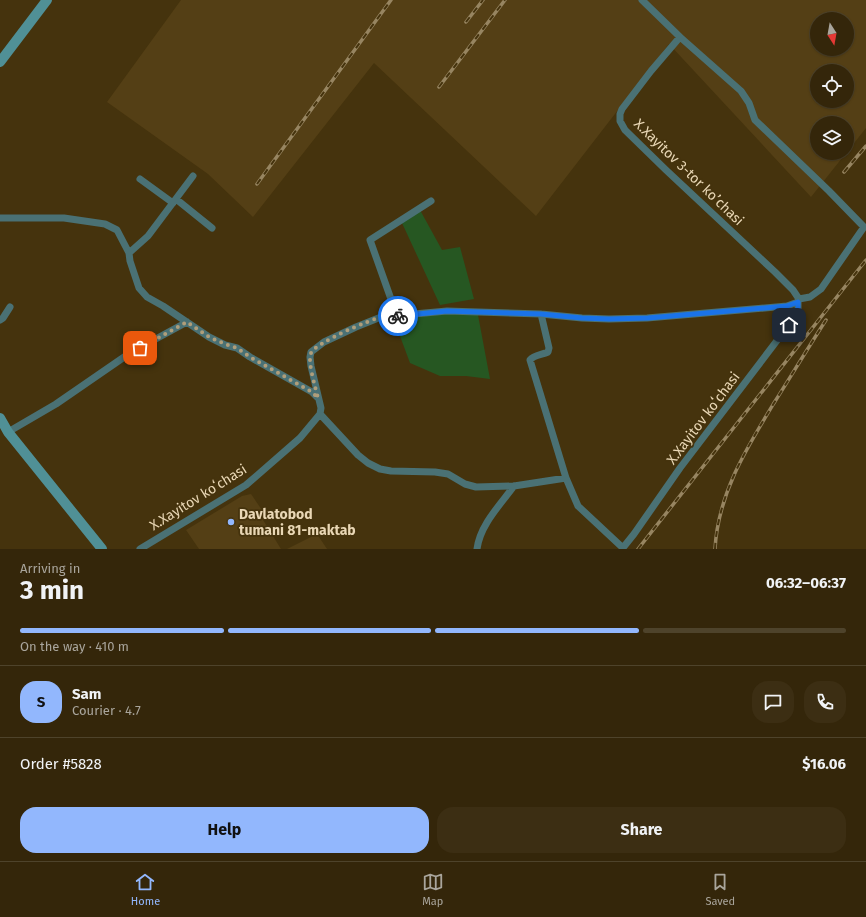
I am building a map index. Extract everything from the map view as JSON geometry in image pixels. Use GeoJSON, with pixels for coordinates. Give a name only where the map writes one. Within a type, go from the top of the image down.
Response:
{"type":"FeatureCollection","features":[{"type":"Feature","properties":{"kind":"street"},"geometry":{"type":"LineString","coordinates":[[1,59],[47,0]]}},
{"type":"Feature","properties":{"kind":"street"},"geometry":{"type":"LineString","coordinates":[[566,478],[514,486],[476,487],[465,484],[448,474],[427,471],[391,471],[380,469],[368,463],[358,455],[320,414],[321,408],[310,357],[313,349],[324,342],[381,317],[447,311],[541,314],[602,319],[648,318],[787,306],[810,297],[821,289],[864,227],[755,120],[749,103],[741,92],[680,37],[642,0]]}},
{"type":"Feature","properties":{"kind":"street","name":"X.Xayitov 3-tor koʼchasi"},"geometry":{"type":"LineString","coordinates":[[680,37],[651,71],[622,109],[620,121],[630,135],[793,290],[799,301]]}},
{"type":"Feature","properties":{"kind":"street"},"geometry":{"type":"LineString","coordinates":[[129,253],[148,236],[193,176]]}},
{"type":"Feature","properties":{"kind":"street"},"geometry":{"type":"LineString","coordinates":[[140,179],[212,228]]}},
{"type":"Feature","properties":{"kind":"street"},"geometry":{"type":"LineString","coordinates":[[397,316],[370,240],[431,201]]}},
{"type":"Feature","properties":{"kind":"street"},"geometry":{"type":"LineString","coordinates":[[0,218],[64,218],[105,224],[117,230],[129,253],[139,288],[147,297],[209,337],[237,348],[312,392],[318,398]]}},
{"type":"Feature","properties":{"kind":"street","name":"X.Xayitov koʻchasi"},"geometry":{"type":"LineString","coordinates":[[541,314],[549,348],[548,352],[535,356],[530,360],[566,478],[578,506],[622,548],[680,468],[798,313],[799,301]]}},
{"type":"Feature","properties":{"kind":"street"},"geometry":{"type":"LineString","coordinates":[[0,320],[10,307]]}},
{"type":"Feature","properties":{"kind":"street"},"geometry":{"type":"LineString","coordinates":[[8,432],[72,393],[130,354],[187,322]]}},
{"type":"Feature","properties":{"kind":"street","name":"X.Xayitov koʻchasi"},"geometry":{"type":"LineString","coordinates":[[140,549],[246,485],[300,438],[320,414]]}},
{"type":"Feature","properties":{"kind":"street"},"geometry":{"type":"LineString","coordinates":[[0,418],[8,432],[102,549]]}},
{"type":"Feature","properties":{"kind":"street"},"geometry":{"type":"LineString","coordinates":[[477,549],[478,539],[486,525],[514,486]]}},
{"type":"Feature","properties":{"kind":"shaded area"},"geometry":{"type":"Polygon","coordinates":[[[181,0],[866,0],[866,128],[854,143],[854,116],[810,116],[810,160],[840,160],[811,197],[669,44],[536,216],[374,63],[253,217],[208,174],[107,102],[181,0]]]}},
{"type":"Feature","properties":{"kind":"shaded area","name":"Davlatobod tumani 81-maktab"},"geometry":{"type":"Polygon","coordinates":[[[251,494],[264,513],[260,515],[281,549],[199,549],[186,530],[242,496],[251,494]]]}},
{"type":"Feature","properties":{"kind":"shaded area","name":"Davlatobod tumani 81-maktab"},"geometry":{"type":"Polygon","coordinates":[[[317,534],[327,549],[287,549],[317,534]]]}},
{"type":"Feature","properties":{"kind":"green space"},"geometry":{"type":"Polygon","coordinates":[[[420,210],[442,250],[460,247],[474,299],[440,305],[402,223],[420,210]]]}},
{"type":"Feature","properties":{"kind":"green space"},"geometry":{"type":"Polygon","coordinates":[[[451,313],[478,315],[490,379],[466,376],[440,376],[410,363],[394,320],[451,313]]]}},
{"type":"Feature","properties":{"kind":"railway"},"geometry":{"type":"LineString","coordinates":[[257,184],[391,0]]}},
{"type":"Feature","properties":{"kind":"railway"},"geometry":{"type":"LineString","coordinates":[[466,22],[483,0]]}},
{"type":"Feature","properties":{"kind":"railway"},"geometry":{"type":"LineString","coordinates":[[439,87],[505,0]]}},
{"type":"Feature","properties":{"kind":"railway"},"geometry":{"type":"LineString","coordinates":[[844,172],[866,146]]}},
{"type":"Feature","properties":{"kind":"railway"},"geometry":{"type":"LineString","coordinates":[[638,549],[866,260]]}},
{"type":"Feature","properties":{"kind":"railway"},"geometry":{"type":"LineString","coordinates":[[715,549],[717,529],[722,509],[735,473],[764,420],[826,320]]}},
{"type":"Feature","properties":{"kind":"way so far"},"geometry":{"type":"LineString","coordinates":[[140,348],[187,322],[209,337],[237,348],[312,392],[318,398],[310,357],[313,349],[324,342],[381,317],[398,316]]}},
{"type":"Feature","properties":{"kind":"place","name":"Davlatobod tumani 81-maktab"},"geometry":{"type":"Point","coordinates":[231,522]}},
{"type":"Feature","properties":{"kind":"route"},"geometry":{"type":"LineString","coordinates":[[398,316],[447,311],[541,314],[609,319],[648,318],[787,306],[798,302],[798,313],[789,325]]}}]}
